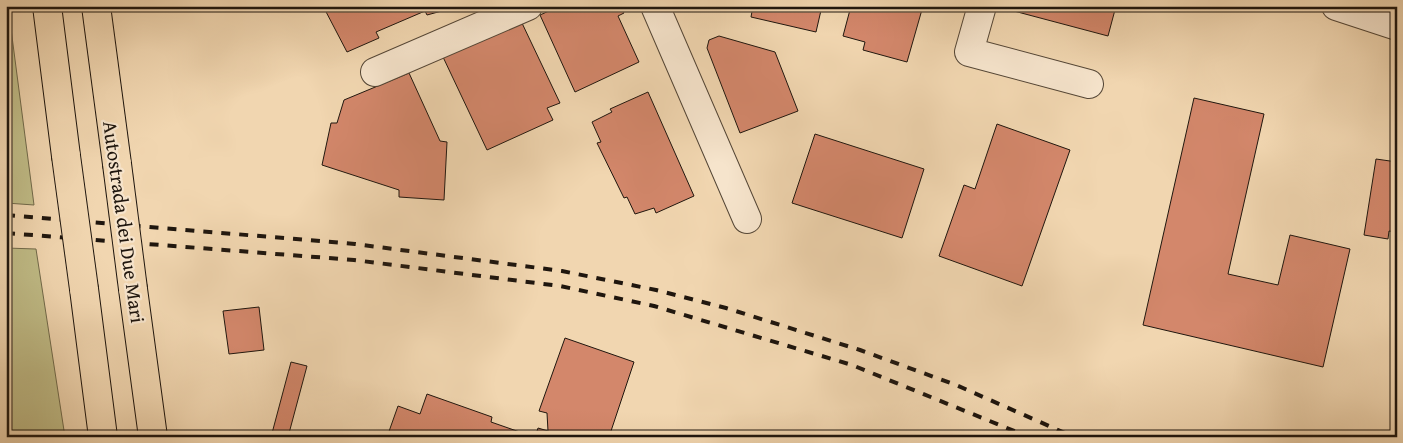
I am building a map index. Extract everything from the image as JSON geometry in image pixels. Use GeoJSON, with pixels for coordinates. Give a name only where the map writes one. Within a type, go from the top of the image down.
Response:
{"type":"FeatureCollection","features":[{"type":"Feature","properties":{"kind":"highway"},"geometry":{"type":"LineString","coordinates":[[47,6],[103,437]]}},
{"type":"Feature","properties":{"kind":"highway","name":"Autostrada dei Due Mari"},"geometry":{"type":"LineString","coordinates":[[96,6],[153,437]]}},
{"type":"Feature","properties":{"kind":"street"},"geometry":{"type":"LineString","coordinates":[[375,72],[528,6]]}},
{"type":"Feature","properties":{"kind":"street"},"geometry":{"type":"LineString","coordinates":[[655,6],[747,219]]}},
{"type":"Feature","properties":{"kind":"street"},"geometry":{"type":"LineString","coordinates":[[1336,6],[1397,26]]}},
{"type":"Feature","properties":{"kind":"street"},"geometry":{"type":"LineString","coordinates":[[982,7],[969,52],[1089,84]]}},
{"type":"Feature","properties":{"kind":"shaded area"},"geometry":{"type":"Polygon","coordinates":[[[6,6],[8,6],[34,205],[6,203],[6,137],[8,137],[6,132],[6,6]]]}},
{"type":"Feature","properties":{"kind":"shaded area"},"geometry":{"type":"Polygon","coordinates":[[[6,248],[36,249],[65,437],[6,437],[6,248]]]}},
{"type":"Feature","properties":{"kind":"building"},"geometry":{"type":"Polygon","coordinates":[[[323,6],[448,6],[449,9],[427,15],[425,11],[376,32],[379,38],[347,52],[323,6]]]}},
{"type":"Feature","properties":{"kind":"building"},"geometry":{"type":"Polygon","coordinates":[[[560,6],[620,6],[624,13],[618,16],[639,62],[575,92],[540,15],[560,6]]]}},
{"type":"Feature","properties":{"kind":"building"},"geometry":{"type":"Polygon","coordinates":[[[753,6],[822,6],[816,32],[751,17],[753,6]]]}},
{"type":"Feature","properties":{"kind":"building"},"geometry":{"type":"Polygon","coordinates":[[[851,6],[923,6],[907,62],[863,50],[865,42],[843,36],[851,6]]]}},
{"type":"Feature","properties":{"kind":"building"},"geometry":{"type":"Polygon","coordinates":[[[995,6],[1116,6],[1108,36],[995,6]]]}},
{"type":"Feature","properties":{"kind":"building"},"geometry":{"type":"Polygon","coordinates":[[[521,21],[560,103],[547,108],[553,120],[487,150],[443,57],[521,21]]]}},
{"type":"Feature","properties":{"kind":"building"},"geometry":{"type":"Polygon","coordinates":[[[719,36],[775,52],[798,111],[740,133],[707,48],[709,40],[719,36]]]}},
{"type":"Feature","properties":{"kind":"building"},"geometry":{"type":"Polygon","coordinates":[[[409,73],[440,141],[447,142],[444,200],[399,197],[399,190],[322,165],[331,123],[337,123],[344,100],[409,73]]]}},
{"type":"Feature","properties":{"kind":"building"},"geometry":{"type":"Polygon","coordinates":[[[648,92],[694,196],[656,213],[654,208],[635,214],[627,197],[624,198],[597,143],[601,142],[592,122],[612,112],[610,109],[648,92]]]}},
{"type":"Feature","properties":{"kind":"building"},"geometry":{"type":"Polygon","coordinates":[[[1194,98],[1264,114],[1228,274],[1278,285],[1290,235],[1350,249],[1323,367],[1143,325],[1194,98]]]}},
{"type":"Feature","properties":{"kind":"building"},"geometry":{"type":"Polygon","coordinates":[[[997,124],[1070,150],[1022,286],[939,256],[964,185],[975,189],[997,124]]]}},
{"type":"Feature","properties":{"kind":"building"},"geometry":{"type":"Polygon","coordinates":[[[815,134],[924,169],[902,238],[792,203],[815,134]]]}},
{"type":"Feature","properties":{"kind":"building"},"geometry":{"type":"Polygon","coordinates":[[[1376,159],[1397,162],[1397,183],[1392,212],[1397,213],[1397,232],[1389,231],[1388,239],[1364,235],[1376,159]]]}},
{"type":"Feature","properties":{"kind":"building"},"geometry":{"type":"Polygon","coordinates":[[[259,307],[264,350],[229,354],[223,311],[259,307]]]}},
{"type":"Feature","properties":{"kind":"building"},"geometry":{"type":"Polygon","coordinates":[[[565,338],[634,362],[609,437],[535,437],[538,428],[548,431],[547,413],[539,411],[565,338]]]}},
{"type":"Feature","properties":{"kind":"building"},"geometry":{"type":"Polygon","coordinates":[[[291,362],[307,366],[288,437],[271,437],[291,362]]]}},
{"type":"Feature","properties":{"kind":"building"},"geometry":{"type":"Polygon","coordinates":[[[427,394],[492,417],[491,422],[534,437],[387,437],[398,406],[420,414],[427,394]]]}},
{"type":"Feature","properties":{"kind":"railway"},"geometry":{"type":"LineString","coordinates":[[6,215],[355,244],[562,271],[656,290],[726,308],[860,350],[956,385],[1074,437]]}},
{"type":"Feature","properties":{"kind":"railway"},"geometry":{"type":"LineString","coordinates":[[6,233],[354,260],[560,286],[654,306],[852,365],[1029,437]]}}]}
